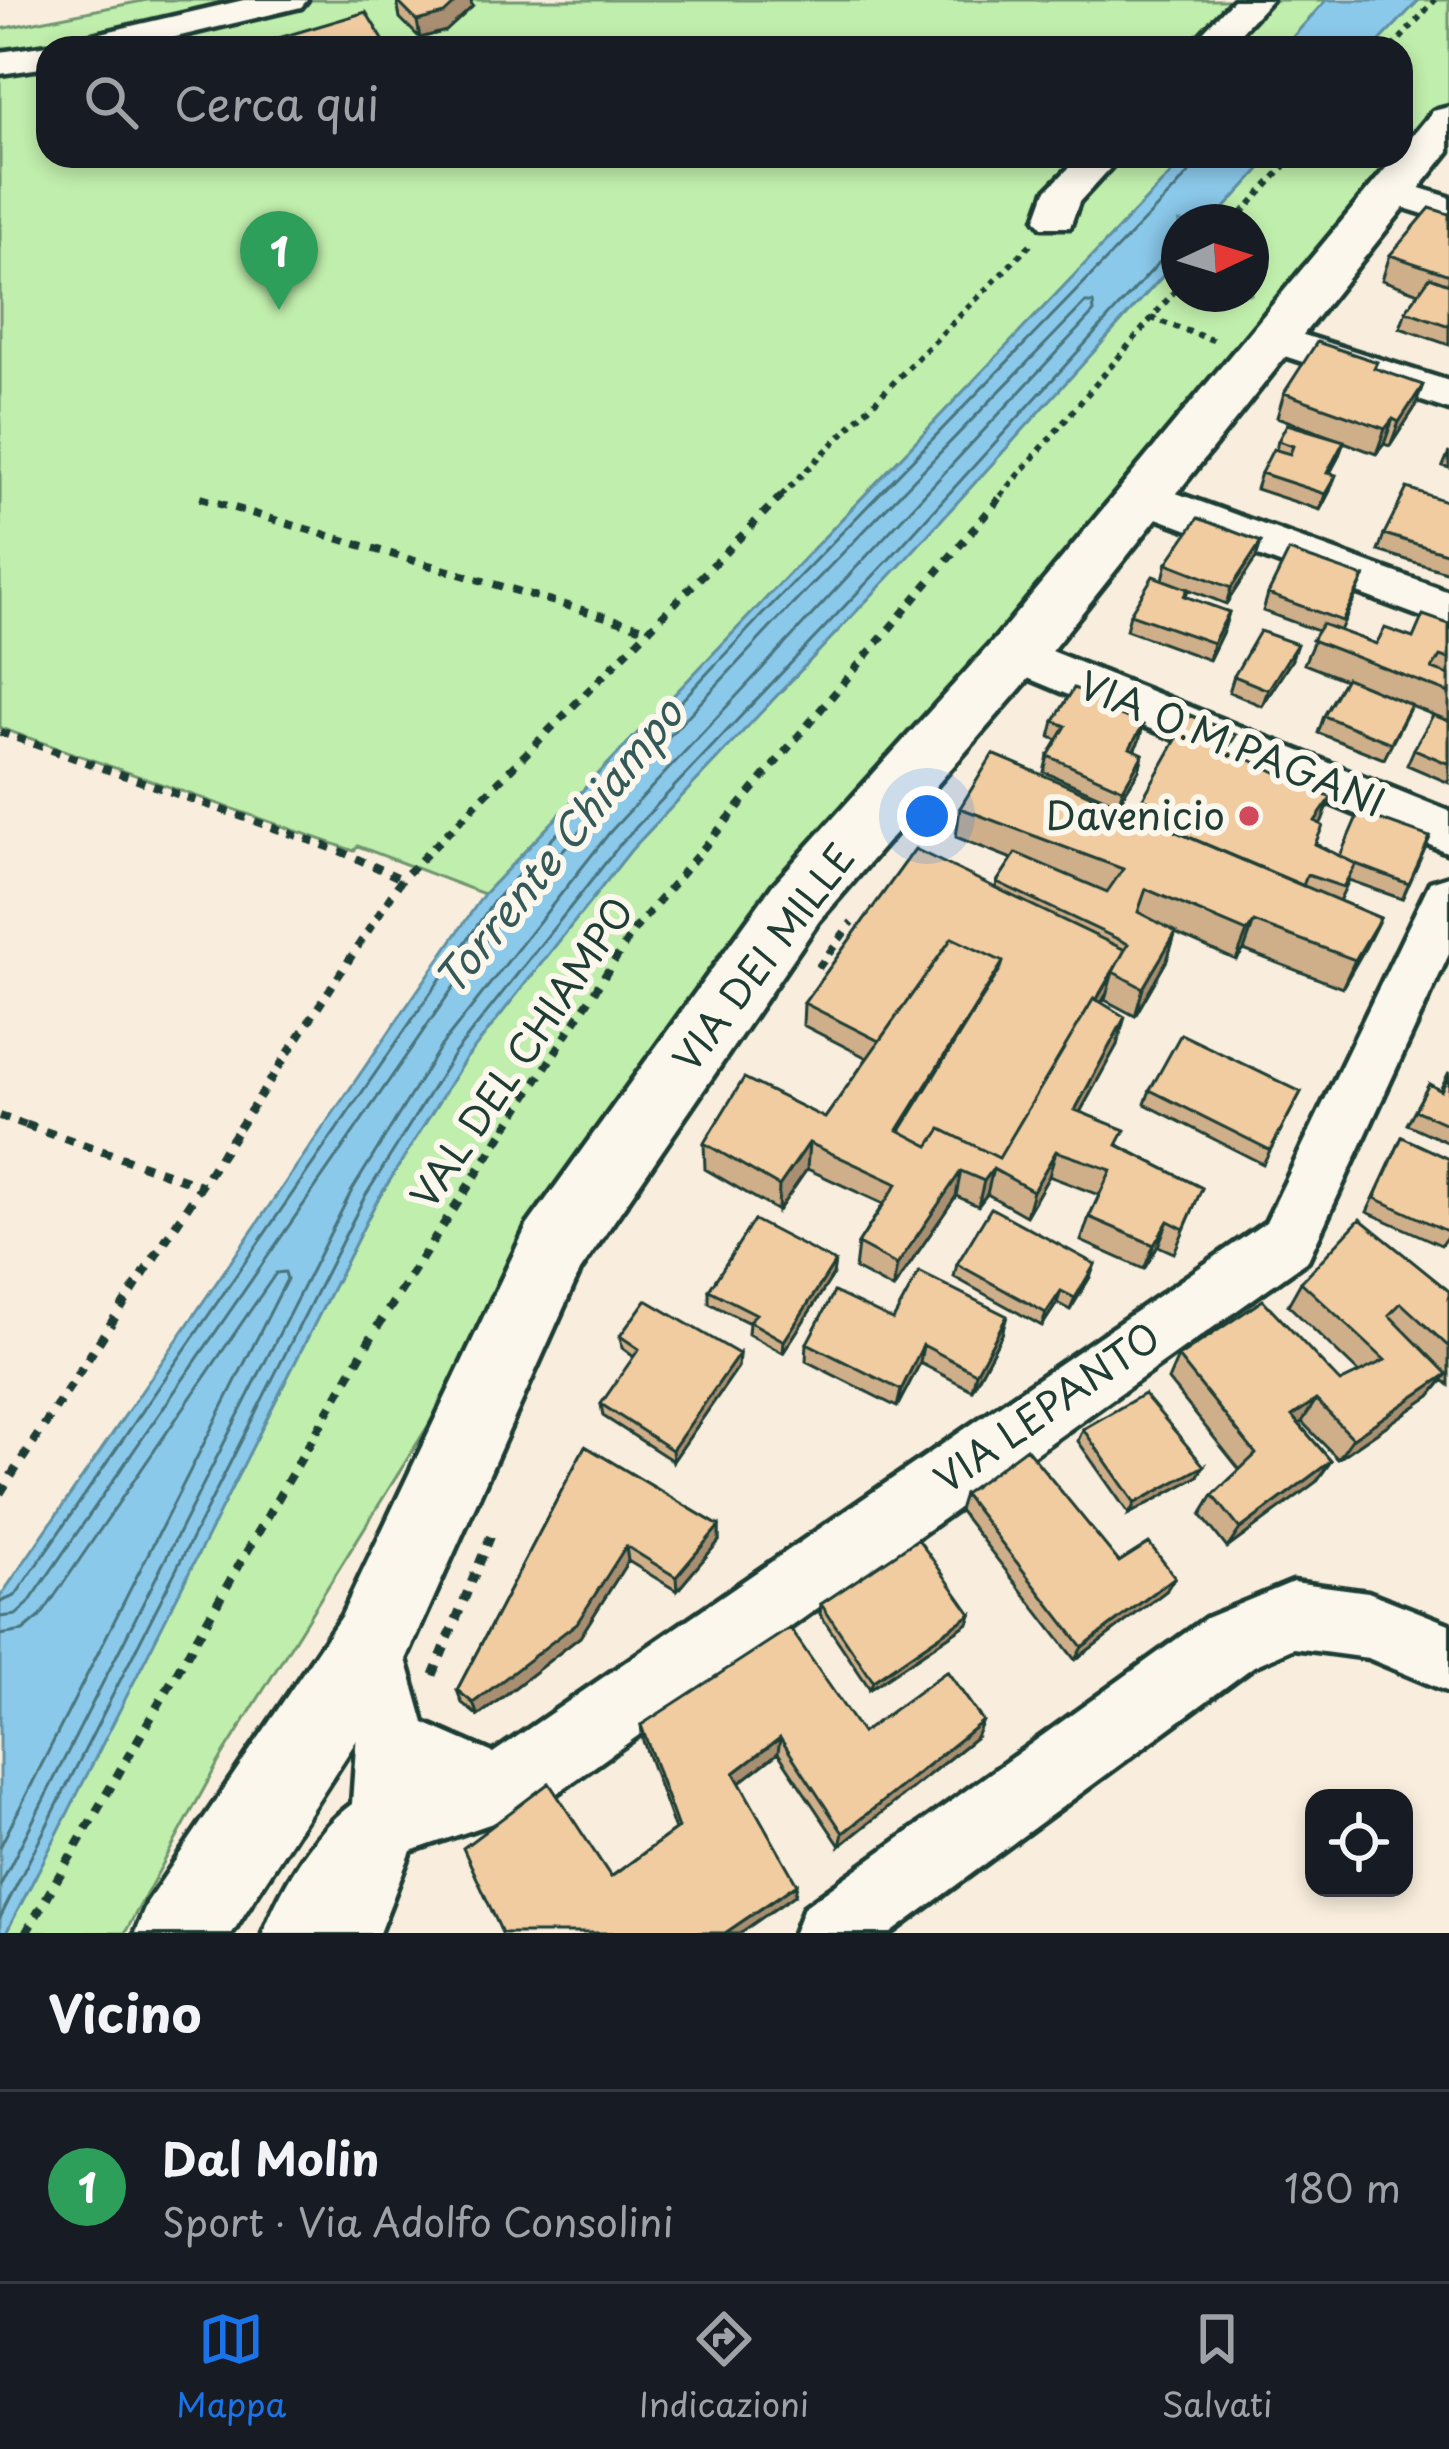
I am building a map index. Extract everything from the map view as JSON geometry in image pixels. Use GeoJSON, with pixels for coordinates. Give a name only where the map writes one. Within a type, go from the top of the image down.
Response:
{"type":"FeatureCollection","features":[{"type":"Feature","properties":{"kind":"main road","name":"VIA DEI MILLE"},"geometry":{"type":"LineString","coordinates":[[1413,164],[1449,121]]}},
{"type":"Feature","properties":{"kind":"main road","name":"VIA DEI MILLE"},"geometry":{"type":"LineString","coordinates":[[180,1933],[396,1694],[553,1249],[796,903],[1016,655],[1143,496],[1245,340],[1409,168]]}},
{"type":"Feature","properties":{"kind":"street"},"geometry":{"type":"LineString","coordinates":[[136,36],[290,0]]}},
{"type":"Feature","properties":{"kind":"street"},"geometry":{"type":"LineString","coordinates":[[1218,36],[1253,0]]}},
{"type":"Feature","properties":{"kind":"street"},"geometry":{"type":"LineString","coordinates":[[0,63],[36,58]]}},
{"type":"Feature","properties":{"kind":"street"},"geometry":{"type":"LineString","coordinates":[[1056,219],[1060,200],[1091,168]]}},
{"type":"Feature","properties":{"kind":"street"},"geometry":{"type":"LineString","coordinates":[[1390,191],[1449,210]]}},
{"type":"Feature","properties":{"kind":"street"},"geometry":{"type":"LineString","coordinates":[[1245,340],[1449,397]]}},
{"type":"Feature","properties":{"kind":"street"},"geometry":{"type":"LineString","coordinates":[[1143,496],[1449,610]]}},
{"type":"Feature","properties":{"kind":"street","name":"VIA O.M.PAGANI"},"geometry":{"type":"LineString","coordinates":[[1016,655],[1449,833]]}},
{"type":"Feature","properties":{"kind":"street","name":"VIA LEPANTO"},"geometry":{"type":"LineString","coordinates":[[364,1879],[481,1824],[495,1790],[1287,1241],[1449,897]]}},
{"type":"Feature","properties":{"kind":"street"},"geometry":{"type":"LineString","coordinates":[[830,1933],[1230,1642],[1293,1615],[1368,1625],[1449,1658]]}},
{"type":"Feature","properties":{"kind":"street"},"geometry":{"type":"LineString","coordinates":[[396,1694],[495,1790]]}},
{"type":"Feature","properties":{"kind":"street"},"geometry":{"type":"LineString","coordinates":[[364,1879],[396,1694]]}},
{"type":"Feature","properties":{"kind":"street"},"geometry":{"type":"LineString","coordinates":[[299,1933],[355,1846],[364,1879]]}},
{"type":"Feature","properties":{"kind":"path"},"geometry":{"type":"LineString","coordinates":[[1403,36],[1436,0]]}},
{"type":"Feature","properties":{"kind":"path"},"geometry":{"type":"LineString","coordinates":[[1250,204],[1283,168]]}},
{"type":"Feature","properties":{"kind":"path"},"geometry":{"type":"LineString","coordinates":[[0,1492],[402,879],[1056,219]]}},
{"type":"Feature","properties":{"kind":"path","name":"VAL DEL CHIAMPO"},"geometry":{"type":"LineString","coordinates":[[26,1933],[376,1329],[635,929],[1161,307]]}},
{"type":"Feature","properties":{"kind":"path"},"geometry":{"type":"LineString","coordinates":[[1151,318],[1245,340]]}},
{"type":"Feature","properties":{"kind":"path"},"geometry":{"type":"LineString","coordinates":[[200,498],[649,630]]}},
{"type":"Feature","properties":{"kind":"path"},"geometry":{"type":"LineString","coordinates":[[0,731],[340,850],[402,879]]}},
{"type":"Feature","properties":{"kind":"path"},"geometry":{"type":"LineString","coordinates":[[806,985],[863,908]]}},
{"type":"Feature","properties":{"kind":"path"},"geometry":{"type":"LineString","coordinates":[[0,1116],[203,1186]]}},
{"type":"Feature","properties":{"kind":"path"},"geometry":{"type":"LineString","coordinates":[[396,1694],[503,1506]]}},
{"type":"Feature","properties":{"kind":"green space"},"geometry":{"type":"Polygon","coordinates":[[[147,0],[1326,0],[1294,36],[36,36],[36,168],[1177,168],[484,894],[358,846],[354,851],[0,728],[0,29],[147,0]]]}},
{"type":"Feature","properties":{"kind":"green space"},"geometry":{"type":"Polygon","coordinates":[[[1419,0],[1449,0],[1449,121],[1413,166],[1413,36],[1384,36],[1419,0]]]}},
{"type":"Feature","properties":{"kind":"green space"},"geometry":{"type":"Polygon","coordinates":[[[1261,168],[1411,168],[540,1246],[218,1763],[125,1933],[6,1933],[375,1204],[464,1061],[631,850],[902,563],[1161,278],[1161,312],[1269,312],[1269,204],[1228,204],[1261,168]]]}},
{"type":"Feature","properties":{"kind":"water"},"geometry":{"type":"Polygon","coordinates":[[[1326,0],[1419,0],[1384,36],[1294,36],[1326,0]]]}},
{"type":"Feature","properties":{"kind":"water","name":"Torrente Chiampo"},"geometry":{"type":"Polygon","coordinates":[[[1177,168],[1261,168],[1228,204],[1161,204],[1161,278],[902,563],[631,850],[464,1061],[375,1204],[6,1933],[0,1933],[0,1597],[484,894],[1177,168]]]}},
{"type":"Feature","properties":{"kind":"building"},"geometry":{"type":"Polygon","coordinates":[[[459,0],[444,14],[417,21],[397,1],[459,0]]]}},
{"type":"Feature","properties":{"kind":"building"},"geometry":{"type":"Polygon","coordinates":[[[366,12],[381,36],[285,36],[366,12]]]}},
{"type":"Feature","properties":{"kind":"building"},"geometry":{"type":"Polygon","coordinates":[[[1430,208],[1449,214],[1449,275],[1390,255],[1430,208]]]}},
{"type":"Feature","properties":{"kind":"building"},"geometry":{"type":"Polygon","coordinates":[[[1430,277],[1449,284],[1449,326],[1406,311],[1430,277]]]}},
{"type":"Feature","properties":{"kind":"building"},"geometry":{"type":"Polygon","coordinates":[[[1317,342],[1377,362],[1374,368],[1423,385],[1399,422],[1393,419],[1385,429],[1284,393],[1317,342]]]}},
{"type":"Feature","properties":{"kind":"building"},"geometry":{"type":"Polygon","coordinates":[[[1287,424],[1344,441],[1327,473],[1336,475],[1325,494],[1261,473],[1273,449],[1290,454],[1293,446],[1278,441],[1287,424]]]}},
{"type":"Feature","properties":{"kind":"building"},"geometry":{"type":"Polygon","coordinates":[[[1407,488],[1449,502],[1449,554],[1384,534],[1407,488]]]}},
{"type":"Feature","properties":{"kind":"building"},"geometry":{"type":"Polygon","coordinates":[[[1198,518],[1261,542],[1231,588],[1167,563],[1198,518]]]}},
{"type":"Feature","properties":{"kind":"building"},"geometry":{"type":"Polygon","coordinates":[[[1289,551],[1364,577],[1342,621],[1268,594],[1289,551]]]}},
{"type":"Feature","properties":{"kind":"building"},"geometry":{"type":"Polygon","coordinates":[[[1153,576],[1188,589],[1184,596],[1229,612],[1213,643],[1130,614],[1153,576]]]}},
{"type":"Feature","properties":{"kind":"building"},"geometry":{"type":"Polygon","coordinates":[[[1423,615],[1449,624],[1449,659],[1440,656],[1432,669],[1449,675],[1449,693],[1312,640],[1322,624],[1376,644],[1385,628],[1413,638],[1423,615]]]}},
{"type":"Feature","properties":{"kind":"building"},"geometry":{"type":"Polygon","coordinates":[[[1260,631],[1297,644],[1268,690],[1234,676],[1260,631]]]}},
{"type":"Feature","properties":{"kind":"building"},"geometry":{"type":"Polygon","coordinates":[[[1346,678],[1411,705],[1391,743],[1324,716],[1346,678]]]}},
{"type":"Feature","properties":{"kind":"building"},"geometry":{"type":"Polygon","coordinates":[[[1074,688],[1143,725],[1130,748],[1143,754],[1123,789],[1048,756],[1066,726],[1054,721],[1074,688]]]}},
{"type":"Feature","properties":{"kind":"building"},"geometry":{"type":"Polygon","coordinates":[[[1190,715],[1236,735],[1227,749],[1331,798],[1315,821],[1323,826],[1315,844],[1356,864],[1343,887],[1307,875],[1303,886],[1118,807],[1123,802],[1161,819],[1165,809],[1143,798],[1190,715]]]}},
{"type":"Feature","properties":{"kind":"building"},"geometry":{"type":"Polygon","coordinates":[[[1433,715],[1449,721],[1449,764],[1414,749],[1433,715]]]}},
{"type":"Feature","properties":{"kind":"building"},"geometry":{"type":"Polygon","coordinates":[[[993,754],[1380,918],[1355,960],[1254,922],[1247,932],[1146,889],[1138,912],[1176,932],[1143,988],[1113,972],[1128,944],[997,882],[1016,853],[1107,892],[1123,869],[960,808],[993,754]]]}},
{"type":"Feature","properties":{"kind":"building"},"geometry":{"type":"Polygon","coordinates":[[[1359,812],[1430,837],[1409,884],[1340,856],[1359,812]]]}},
{"type":"Feature","properties":{"kind":"building"},"geometry":{"type":"Polygon","coordinates":[[[915,849],[1125,950],[999,1158],[941,1129],[929,1146],[900,1131],[1003,962],[952,938],[879,1041],[804,1003],[915,849]]]}},
{"type":"Feature","properties":{"kind":"building"},"geometry":{"type":"Polygon","coordinates":[[[952,938],[1003,962],[898,1130],[929,1146],[941,1129],[999,1158],[1094,998],[1125,1017],[1075,1110],[1125,1130],[1117,1145],[1202,1188],[1184,1229],[1168,1221],[1154,1245],[1089,1217],[1111,1170],[1056,1151],[1033,1191],[993,1169],[984,1181],[961,1171],[897,1265],[858,1244],[897,1184],[809,1143],[779,1186],[704,1143],[744,1078],[825,1118],[952,938]]]}},
{"type":"Feature","properties":{"kind":"building"},"geometry":{"type":"Polygon","coordinates":[[[1181,1034],[1301,1092],[1270,1150],[1150,1090],[1181,1034]]]}},
{"type":"Feature","properties":{"kind":"building"},"geometry":{"type":"Polygon","coordinates":[[[1449,1075],[1449,1125],[1415,1110],[1429,1084],[1441,1091],[1449,1075]]]}},
{"type":"Feature","properties":{"kind":"building"},"geometry":{"type":"Polygon","coordinates":[[[1402,1137],[1449,1159],[1449,1232],[1375,1198],[1402,1137]]]}},
{"type":"Feature","properties":{"kind":"building"},"geometry":{"type":"Polygon","coordinates":[[[991,1208],[1095,1264],[1075,1298],[1061,1291],[1046,1313],[957,1264],[991,1208]]]}},
{"type":"Feature","properties":{"kind":"building"},"geometry":{"type":"Polygon","coordinates":[[[1360,1219],[1449,1291],[1449,1347],[1401,1303],[1389,1315],[1447,1374],[1353,1438],[1316,1400],[1292,1416],[1331,1461],[1240,1529],[1213,1495],[1256,1454],[1178,1357],[1263,1300],[1340,1382],[1385,1360],[1301,1282],[1360,1219]]]}},
{"type":"Feature","properties":{"kind":"building"},"geometry":{"type":"Polygon","coordinates":[[[754,1220],[835,1262],[784,1341],[749,1321],[756,1314],[709,1290],[754,1220]]]}},
{"type":"Feature","properties":{"kind":"building"},"geometry":{"type":"Polygon","coordinates":[[[919,1272],[1007,1316],[976,1373],[923,1345],[901,1390],[807,1343],[834,1292],[893,1320],[919,1272]]]}},
{"type":"Feature","properties":{"kind":"building"},"geometry":{"type":"Polygon","coordinates":[[[646,1300],[739,1354],[672,1450],[601,1404],[639,1349],[620,1336],[646,1300]]]}},
{"type":"Feature","properties":{"kind":"building"},"geometry":{"type":"Polygon","coordinates":[[[1144,1394],[1204,1466],[1135,1503],[1083,1429],[1144,1394]]]}},
{"type":"Feature","properties":{"kind":"building"},"geometry":{"type":"Polygon","coordinates":[[[585,1446],[719,1526],[676,1577],[626,1546],[577,1623],[473,1703],[457,1690],[585,1446]]]}},
{"type":"Feature","properties":{"kind":"building"},"geometry":{"type":"Polygon","coordinates":[[[1026,1448],[1119,1562],[1149,1543],[1175,1577],[1082,1647],[964,1494],[1026,1448]]]}},
{"type":"Feature","properties":{"kind":"building"},"geometry":{"type":"Polygon","coordinates":[[[918,1539],[971,1614],[873,1681],[821,1604],[918,1539]]]}},
{"type":"Feature","properties":{"kind":"building"},"geometry":{"type":"Polygon","coordinates":[[[790,1628],[862,1733],[947,1671],[983,1721],[843,1833],[780,1738],[734,1773],[797,1884],[725,1933],[502,1933],[463,1848],[549,1783],[611,1877],[678,1828],[641,1725],[790,1628]]]}},
{"type":"Feature","properties":{"kind":"place","name":"Dal Molin"},"geometry":{"type":"Point","coordinates":[279,310]}},
{"type":"Feature","properties":{"kind":"place","name":"Davenicio"},"geometry":{"type":"Point","coordinates":[1249,816]}}]}
